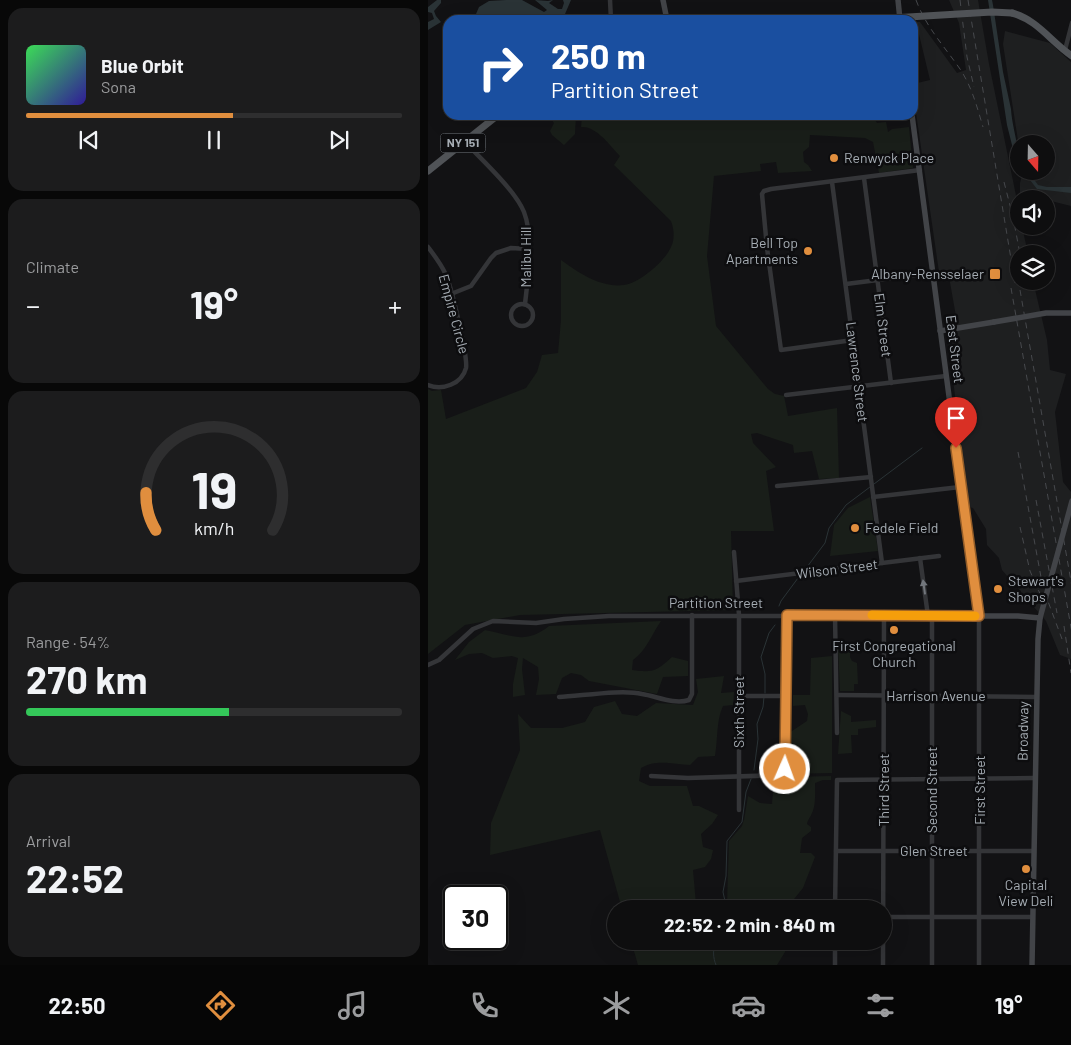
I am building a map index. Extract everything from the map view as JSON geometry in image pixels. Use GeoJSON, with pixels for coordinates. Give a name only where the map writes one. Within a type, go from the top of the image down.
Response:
{"type":"FeatureCollection","features":[{"type":"Feature","properties":{"kind":"main road"},"geometry":{"type":"LineString","coordinates":[[918,16],[992,12],[1012,13],[1036,24],[1072,56]]}},
{"type":"Feature","properties":{"kind":"main road","name":"NY 151"},"geometry":{"type":"LineString","coordinates":[[428,170],[492,120]]}},
{"type":"Feature","properties":{"kind":"street"},"geometry":{"type":"LineString","coordinates":[[610,0],[611,15]]}},
{"type":"Feature","properties":{"kind":"street"},"geometry":{"type":"LineString","coordinates":[[663,0],[665,15]]}},
{"type":"Feature","properties":{"kind":"street"},"geometry":{"type":"LineString","coordinates":[[898,0],[900,15]]}},
{"type":"Feature","properties":{"kind":"street"},"geometry":{"type":"LineString","coordinates":[[1064,50],[1072,23]]}},
{"type":"Feature","properties":{"kind":"street","name":"East Street"},"geometry":{"type":"LineString","coordinates":[[913,120],[960,487],[979,616]]}},
{"type":"Feature","properties":{"kind":"street","name":"Malibu Hill"},"geometry":{"type":"LineString","coordinates":[[465,142],[519,203],[527,222],[528,249],[525,304]]}},
{"type":"Feature","properties":{"kind":"street"},"geometry":{"type":"LineString","coordinates":[[853,340],[781,350],[767,248],[763,192],[770,189],[920,170]]}},
{"type":"Feature","properties":{"kind":"street","name":"Elm Street"},"geometry":{"type":"LineString","coordinates":[[864,178],[890,383]]}},
{"type":"Feature","properties":{"kind":"street","name":"Lawrence Street"},"geometry":{"type":"LineString","coordinates":[[832,182],[882,563]]}},
{"type":"Feature","properties":{"kind":"street"},"geometry":{"type":"LineString","coordinates":[[451,294],[471,286],[496,253],[511,248],[528,249]]}},
{"type":"Feature","properties":{"kind":"street","name":"Empire Circle"},"geometry":{"type":"LineString","coordinates":[[428,385],[449,386],[463,374],[466,368],[465,352],[445,273],[429,249]]}},
{"type":"Feature","properties":{"kind":"street"},"geometry":{"type":"LineString","coordinates":[[846,284],[933,273]]}},
{"type":"Feature","properties":{"kind":"street","name":"Malibu Hill"},"geometry":{"type":"LineString","coordinates":[[518,304],[525,304],[531,308],[533,316],[527,325],[520,326],[512,320],[511,312],[518,304]]}},
{"type":"Feature","properties":{"kind":"street"},"geometry":{"type":"LineString","coordinates":[[940,331],[1046,313],[1072,313]]}},
{"type":"Feature","properties":{"kind":"street"},"geometry":{"type":"LineString","coordinates":[[786,395],[946,376]]}},
{"type":"Feature","properties":{"kind":"street"},"geometry":{"type":"LineString","coordinates":[[777,486],[871,479]]}},
{"type":"Feature","properties":{"kind":"street"},"geometry":{"type":"LineString","coordinates":[[873,498],[960,487]]}},
{"type":"Feature","properties":{"kind":"street","name":"Broadway"},"geometry":{"type":"LineString","coordinates":[[1032,965],[1038,639],[1040,618],[1072,501]]}},
{"type":"Feature","properties":{"kind":"street","name":"Sixth Street"},"geometry":{"type":"LineString","coordinates":[[734,552],[739,615],[739,810]]}},
{"type":"Feature","properties":{"kind":"street","name":"Wilson Street"},"geometry":{"type":"LineString","coordinates":[[736,581],[939,556]]}},
{"type":"Feature","properties":{"kind":"street","name":"Second Street"},"geometry":{"type":"LineString","coordinates":[[920,558],[930,616],[932,696],[932,965]]}},
{"type":"Feature","properties":{"kind":"street"},"geometry":{"type":"LineString","coordinates":[[559,697],[641,693],[657,698],[689,700],[692,694],[692,615]]}},
{"type":"Feature","properties":{"kind":"street","name":"Partition Street"},"geometry":{"type":"LineString","coordinates":[[428,665],[439,660],[468,633],[484,624],[502,621],[536,623],[571,618],[609,616],[692,615],[1012,615],[1040,618]]}},
{"type":"Feature","properties":{"kind":"street"},"geometry":{"type":"LineString","coordinates":[[651,776],[688,778],[784,775],[787,696],[787,615]]}},
{"type":"Feature","properties":{"kind":"street"},"geometry":{"type":"LineString","coordinates":[[835,615],[838,733]]}},
{"type":"Feature","properties":{"kind":"street","name":"Third Street"},"geometry":{"type":"LineString","coordinates":[[883,900],[884,616]]}},
{"type":"Feature","properties":{"kind":"street","name":"First Street"},"geometry":{"type":"LineString","coordinates":[[979,616],[979,965]]}},
{"type":"Feature","properties":{"kind":"street"},"geometry":{"type":"LineString","coordinates":[[739,696],[787,696]]}},
{"type":"Feature","properties":{"kind":"street","name":"Harrison Avenue"},"geometry":{"type":"LineString","coordinates":[[837,696],[1036,697]]}},
{"type":"Feature","properties":{"kind":"street"},"geometry":{"type":"LineString","coordinates":[[835,900],[837,780],[1034,778]]}},
{"type":"Feature","properties":{"kind":"street","name":"Glen Street"},"geometry":{"type":"LineString","coordinates":[[836,851],[1033,851]]}},
{"type":"Feature","properties":{"kind":"street"},"geometry":{"type":"LineString","coordinates":[[892,918],[1032,916]]}},
{"type":"Feature","properties":{"kind":"street"},"geometry":{"type":"LineString","coordinates":[[835,950],[835,965]]}},
{"type":"Feature","properties":{"kind":"street","name":"Third Street"},"geometry":{"type":"LineString","coordinates":[[883,950],[883,965]]}},
{"type":"Feature","properties":{"kind":"shaded area"},"geometry":{"type":"Polygon","coordinates":[[[437,0],[441,0],[441,3],[434,11],[441,22],[428,30],[428,22],[434,19],[432,13],[428,12],[428,7],[437,0]]]}},
{"type":"Feature","properties":{"kind":"shaded area"},"geometry":{"type":"Polygon","coordinates":[[[522,0],[544,12],[547,10],[535,0],[553,0],[549,3],[558,9],[562,9],[563,0],[571,0],[565,14],[562,15],[476,14],[479,7],[489,1],[522,0]]]}},
{"type":"Feature","properties":{"kind":"shaded area"},"geometry":{"type":"Polygon","coordinates":[[[949,0],[978,0],[1010,166],[1010,180],[1013,180],[1015,190],[1010,190],[1010,235],[1024,235],[1026,245],[1010,245],[1010,290],[1035,290],[1047,340],[1050,370],[1066,374],[1055,412],[1063,482],[1071,492],[1071,659],[1060,655],[1046,621],[1002,570],[999,558],[987,545],[986,529],[973,508],[969,507],[946,324],[957,322],[948,271],[939,272],[917,120],[918,83],[930,80],[918,30],[918,22],[920,22],[957,73],[966,70],[959,23],[949,0]]]}},
{"type":"Feature","properties":{"kind":"shaded area"},"geometry":{"type":"Polygon","coordinates":[[[988,0],[992,0],[1015,135],[1010,135],[1010,137],[988,0]]]}},
{"type":"Feature","properties":{"kind":"shaded area"},"geometry":{"type":"Polygon","coordinates":[[[1005,31],[1050,43],[1071,62],[1071,206],[1055,202],[1055,190],[1020,190],[1021,180],[1056,180],[1056,135],[1017,135],[1003,44],[1005,31]]]}},
{"type":"Feature","properties":{"kind":"shaded area"},"geometry":{"type":"Polygon","coordinates":[[[552,120],[576,120],[575,134],[564,145],[550,131],[554,123],[552,120]]]}},
{"type":"Feature","properties":{"kind":"shaded area"},"geometry":{"type":"Polygon","coordinates":[[[582,120],[875,120],[877,123],[886,122],[888,132],[892,129],[909,127],[913,168],[879,173],[873,142],[865,138],[810,135],[809,147],[803,152],[804,162],[812,171],[778,173],[776,162],[760,164],[761,171],[714,176],[707,256],[716,326],[768,389],[775,394],[784,396],[788,416],[837,408],[839,478],[819,479],[812,451],[794,453],[793,445],[757,433],[751,434],[753,443],[776,467],[766,471],[774,531],[731,531],[733,610],[520,615],[465,625],[428,654],[428,389],[432,391],[441,390],[446,419],[526,388],[537,372],[542,355],[558,353],[561,320],[561,260],[599,282],[624,285],[637,280],[651,270],[668,253],[673,241],[674,234],[671,221],[614,165],[620,156],[598,133],[581,127],[582,120]]]}},
{"type":"Feature","properties":{"kind":"shaded area"},"geometry":{"type":"Polygon","coordinates":[[[1030,180],[1034,180],[1038,185],[1047,187],[1071,187],[1071,193],[1055,190],[1037,189],[1030,180]]]}},
{"type":"Feature","properties":{"kind":"shaded area"},"geometry":{"type":"Polygon","coordinates":[[[870,497],[878,551],[830,556],[834,525],[848,508],[870,497]]]}},
{"type":"Feature","properties":{"kind":"shaded area"},"geometry":{"type":"Polygon","coordinates":[[[661,621],[645,647],[633,660],[632,670],[654,670],[672,657],[688,661],[688,676],[663,677],[657,694],[589,681],[581,675],[571,673],[562,678],[556,694],[536,695],[539,679],[538,667],[523,658],[522,669],[525,695],[513,697],[513,684],[518,658],[512,656],[493,658],[482,653],[469,654],[455,660],[469,642],[485,630],[525,637],[540,632],[549,626],[661,621]]]}},
{"type":"Feature","properties":{"kind":"shaded area"},"geometry":{"type":"Polygon","coordinates":[[[850,646],[850,657],[852,661],[857,663],[858,684],[854,684],[854,691],[840,691],[838,647],[850,646]]]}},
{"type":"Feature","properties":{"kind":"shaded area"},"geometry":{"type":"Polygon","coordinates":[[[832,656],[832,773],[786,774],[789,733],[807,721],[808,714],[805,705],[793,706],[793,695],[810,695],[811,658],[832,656]]]}},
{"type":"Feature","properties":{"kind":"shaded area"},"geometry":{"type":"Polygon","coordinates":[[[724,676],[721,693],[734,692],[733,705],[723,706],[721,712],[715,756],[698,757],[690,765],[665,763],[647,765],[641,768],[639,781],[650,786],[687,786],[693,806],[699,806],[718,815],[712,824],[701,834],[703,847],[713,850],[711,859],[705,867],[693,870],[696,900],[619,900],[600,830],[490,855],[491,823],[520,750],[518,714],[531,728],[562,728],[585,722],[594,707],[615,701],[622,714],[637,716],[656,703],[693,705],[698,692],[696,679],[724,676]]]}},
{"type":"Feature","properties":{"kind":"shaded area"},"geometry":{"type":"Polygon","coordinates":[[[841,711],[851,716],[851,722],[876,720],[876,727],[858,729],[858,735],[851,735],[852,753],[838,754],[841,711]]]}},
{"type":"Feature","properties":{"kind":"shaded area"},"geometry":{"type":"Polygon","coordinates":[[[831,776],[831,780],[815,783],[814,806],[807,824],[811,827],[811,831],[802,838],[800,853],[811,853],[815,857],[803,888],[793,900],[727,900],[729,841],[742,826],[748,796],[760,803],[772,804],[774,779],[831,776]]]}},
{"type":"Feature","properties":{"kind":"shaded area"},"geometry":{"type":"Polygon","coordinates":[[[634,950],[785,950],[777,965],[638,965],[634,950]]]}},
{"type":"Feature","properties":{"kind":"waterway"},"geometry":{"type":"LineString","coordinates":[[804,571],[825,543],[829,528],[846,505],[922,448]]}},
{"type":"Feature","properties":{"kind":"waterway"},"geometry":{"type":"LineString","coordinates":[[779,606],[801,574]]}},
{"type":"Feature","properties":{"kind":"waterway"},"geometry":{"type":"LineString","coordinates":[[765,693],[765,674],[761,657],[769,633],[775,625]]}},
{"type":"Feature","properties":{"kind":"waterway"},"geometry":{"type":"LineString","coordinates":[[754,770],[758,739],[757,724],[763,707],[764,697]]}},
{"type":"Feature","properties":{"kind":"waterway"},"geometry":{"type":"LineString","coordinates":[[725,900],[723,892],[726,876],[727,841],[742,822],[746,792],[751,779]]}},
{"type":"Feature","properties":{"kind":"waterway"},"geometry":{"type":"LineString","coordinates":[[714,950],[716,965]]}},
{"type":"Feature","properties":{"kind":"railway"},"geometry":{"type":"LineString","coordinates":[[916,0],[930,28],[968,83],[983,127]]}},
{"type":"Feature","properties":{"kind":"railway"},"geometry":{"type":"LineString","coordinates":[[960,0],[967,57],[974,87]]}},
{"type":"Feature","properties":{"kind":"railway"},"geometry":{"type":"LineString","coordinates":[[968,0],[1010,253]]}},
{"type":"Feature","properties":{"kind":"railway"},"geometry":{"type":"LineString","coordinates":[[1004,182],[1018,245]]}},
{"type":"Feature","properties":{"kind":"railway"},"geometry":{"type":"LineString","coordinates":[[1011,290],[1072,633]]}},
{"type":"Feature","properties":{"kind":"railway"},"geometry":{"type":"LineString","coordinates":[[1020,290],[1072,587]]}},
{"type":"Feature","properties":{"kind":"railway"},"geometry":{"type":"LineString","coordinates":[[1018,452],[1043,588],[1062,639]]}},
{"type":"Feature","properties":{"kind":"railway"},"geometry":{"type":"LineString","coordinates":[[1036,500],[1057,613]]}},
{"type":"Feature","properties":{"kind":"railway"},"geometry":{"type":"LineString","coordinates":[[1020,527],[1030,571],[1041,596]]}},
{"type":"Feature","properties":{"kind":"railway"},"geometry":{"type":"LineString","coordinates":[[1064,626],[1071,673]]}},
{"type":"Feature","properties":{"kind":"slow traffic"},"geometry":{"type":"LineString","coordinates":[[872,615],[975,616]]}},
{"type":"Feature","properties":{"kind":"place","name":"Renwyck Place"},"geometry":{"type":"Point","coordinates":[834,158]}},
{"type":"Feature","properties":{"kind":"place","name":"Bell Top Apartments"},"geometry":{"type":"Point","coordinates":[808,251]}},
{"type":"Feature","properties":{"kind":"place","name":"Albany-Rensselaer"},"geometry":{"type":"Point","coordinates":[995,274]}},
{"type":"Feature","properties":{"kind":"place","name":"Fedele Field"},"geometry":{"type":"Point","coordinates":[855,528]}},
{"type":"Feature","properties":{"kind":"place","name":"Stewart's Shops"},"geometry":{"type":"Point","coordinates":[998,589]}},
{"type":"Feature","properties":{"kind":"place","name":"First Congregational Church"},"geometry":{"type":"Point","coordinates":[894,630]}},
{"type":"Feature","properties":{"kind":"place","name":"Capital View Deli"},"geometry":{"type":"Point","coordinates":[1026,869]}},
{"type":"Feature","properties":{"kind":"route"},"geometry":{"type":"LineString","coordinates":[[785,769],[787,615],[979,616],[956,448]]}}]}
